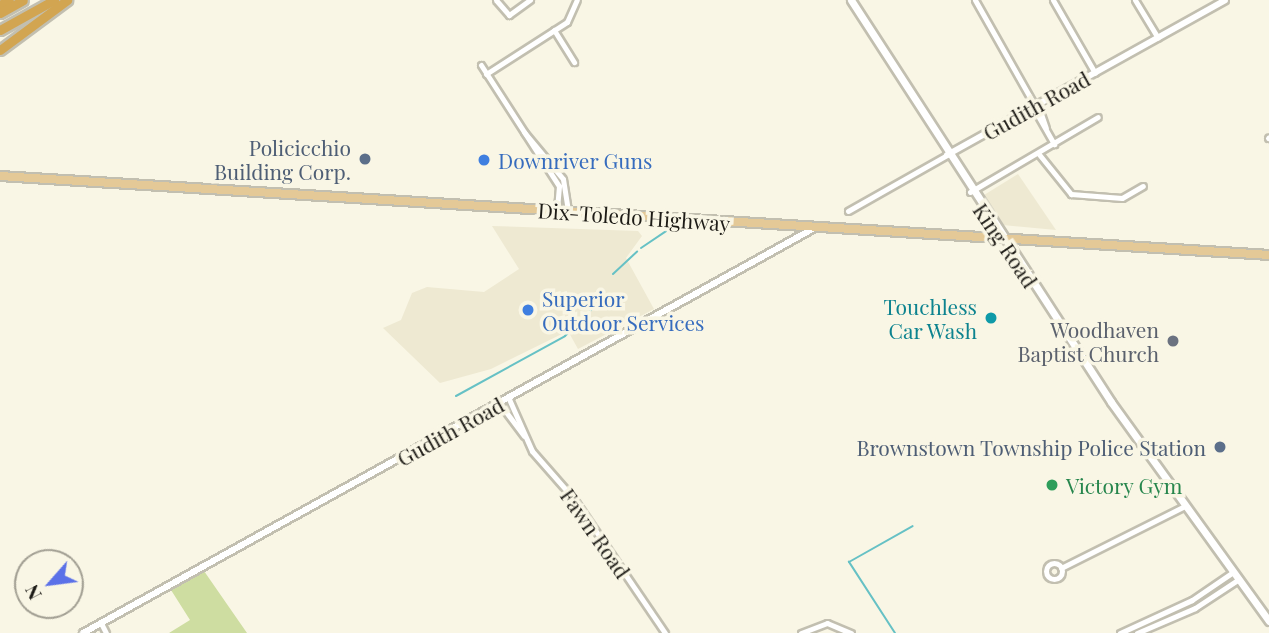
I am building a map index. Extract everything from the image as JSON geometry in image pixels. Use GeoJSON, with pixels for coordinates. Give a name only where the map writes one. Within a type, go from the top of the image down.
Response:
{"type":"FeatureCollection","features":[{"type":"Feature","properties":{"kind":"highway"},"geometry":{"type":"LineString","coordinates":[[0,5],[9,0]]}},
{"type":"Feature","properties":{"kind":"highway"},"geometry":{"type":"LineString","coordinates":[[0,13],[23,0]]}},
{"type":"Feature","properties":{"kind":"highway"},"geometry":{"type":"LineString","coordinates":[[0,30],[54,0]]}},
{"type":"Feature","properties":{"kind":"highway"},"geometry":{"type":"LineString","coordinates":[[0,50],[67,0]]}},
{"type":"Feature","properties":{"kind":"main road","name":"King Road"},"geometry":{"type":"LineString","coordinates":[[851,0],[970,192],[1185,506],[1269,621]]}},
{"type":"Feature","properties":{"kind":"main road","name":"Dix-Toledo Highway"},"geometry":{"type":"LineString","coordinates":[[0,176],[1269,255]]}},
{"type":"Feature","properties":{"kind":"street"},"geometry":{"type":"LineString","coordinates":[[496,0],[509,15],[530,0]]}},
{"type":"Feature","properties":{"kind":"street"},"geometry":{"type":"LineString","coordinates":[[486,74],[571,19],[577,0]]}},
{"type":"Feature","properties":{"kind":"street"},"geometry":{"type":"LineString","coordinates":[[975,0],[1054,144]]}},
{"type":"Feature","properties":{"kind":"street"},"geometry":{"type":"LineString","coordinates":[[1053,0],[1095,73]]}},
{"type":"Feature","properties":{"kind":"street"},"geometry":{"type":"LineString","coordinates":[[1135,0],[1158,38]]}},
{"type":"Feature","properties":{"kind":"street","name":"Gudith Road"},"geometry":{"type":"LineString","coordinates":[[848,211],[1223,0]]}},
{"type":"Feature","properties":{"kind":"street"},"geometry":{"type":"LineString","coordinates":[[554,30],[574,62]]}},
{"type":"Feature","properties":{"kind":"street"},"geometry":{"type":"LineString","coordinates":[[481,65],[559,186],[557,211]]}},
{"type":"Feature","properties":{"kind":"street"},"geometry":{"type":"LineString","coordinates":[[970,192],[1098,117]]}},
{"type":"Feature","properties":{"kind":"street"},"geometry":{"type":"LineString","coordinates":[[1038,153],[1071,194],[1122,198],[1143,186]]}},
{"type":"Feature","properties":{"kind":"street"},"geometry":{"type":"LineString","coordinates":[[546,167],[567,189],[568,212]]}},
{"type":"Feature","properties":{"kind":"street","name":"Gudith Road"},"geometry":{"type":"LineString","coordinates":[[83,633],[816,227]]}},
{"type":"Feature","properties":{"kind":"street","name":"Fawn Road"},"geometry":{"type":"LineString","coordinates":[[509,399],[524,436]]}},
{"type":"Feature","properties":{"kind":"street","name":"Fawn Road"},"geometry":{"type":"LineString","coordinates":[[500,404],[665,633]]}},
{"type":"Feature","properties":{"kind":"street"},"geometry":{"type":"LineString","coordinates":[[1061,568],[1185,506]]}},
{"type":"Feature","properties":{"kind":"street"},"geometry":{"type":"LineString","coordinates":[[1120,633],[1192,600],[1233,572]]}},
{"type":"Feature","properties":{"kind":"street"},"geometry":{"type":"LineString","coordinates":[[1137,633],[1195,608],[1239,579]]}},
{"type":"Feature","properties":{"kind":"street"},"geometry":{"type":"LineString","coordinates":[[1192,600],[1195,608]]}},
{"type":"Feature","properties":{"kind":"street"},"geometry":{"type":"LineString","coordinates":[[1149,618],[1152,626]]}},
{"type":"Feature","properties":{"kind":"street"},"geometry":{"type":"LineString","coordinates":[[101,623],[106,633]]}},
{"type":"Feature","properties":{"kind":"street"},"geometry":{"type":"LineString","coordinates":[[801,633],[827,623],[851,633]]}},
{"type":"Feature","properties":{"kind":"shaded area"},"geometry":{"type":"Polygon","coordinates":[[[1018,174],[1056,230],[1003,225],[984,195],[1018,174]]]}},
{"type":"Feature","properties":{"kind":"shaded area"},"geometry":{"type":"Polygon","coordinates":[[[492,226],[638,231],[642,236],[626,258],[654,309],[578,349],[568,331],[491,369],[440,383],[383,328],[401,320],[412,293],[427,287],[484,292],[519,269],[492,226]]]}},
{"type":"Feature","properties":{"kind":"green space"},"geometry":{"type":"Polygon","coordinates":[[[204,571],[247,633],[169,633],[190,620],[171,590],[204,571]]]}},
{"type":"Feature","properties":{"kind":"waterway"},"geometry":{"type":"LineString","coordinates":[[641,248],[668,230]]}},
{"type":"Feature","properties":{"kind":"waterway"},"geometry":{"type":"LineString","coordinates":[[613,274],[637,252]]}},
{"type":"Feature","properties":{"kind":"waterway"},"geometry":{"type":"LineString","coordinates":[[456,396],[565,336],[596,305]]}},
{"type":"Feature","properties":{"kind":"waterway"},"geometry":{"type":"LineString","coordinates":[[895,633],[849,562],[913,526]]}},
{"type":"Feature","properties":{"kind":"place","name":"Policicchio Building Corp."},"geometry":{"type":"Point","coordinates":[365,159]}},
{"type":"Feature","properties":{"kind":"place","name":"Downriver Guns"},"geometry":{"type":"Point","coordinates":[484,160]}},
{"type":"Feature","properties":{"kind":"place","name":"Superior Outdoor Services"},"geometry":{"type":"Point","coordinates":[528,310]}},
{"type":"Feature","properties":{"kind":"place","name":"Touchless Car Wash"},"geometry":{"type":"Point","coordinates":[991,318]}},
{"type":"Feature","properties":{"kind":"place","name":"Woodhaven Baptist Church"},"geometry":{"type":"Point","coordinates":[1173,341]}},
{"type":"Feature","properties":{"kind":"place","name":"Brownstown Township Police Station"},"geometry":{"type":"Point","coordinates":[1220,447]}},
{"type":"Feature","properties":{"kind":"place","name":"Victory Gym"},"geometry":{"type":"Point","coordinates":[1052,485]}}]}
